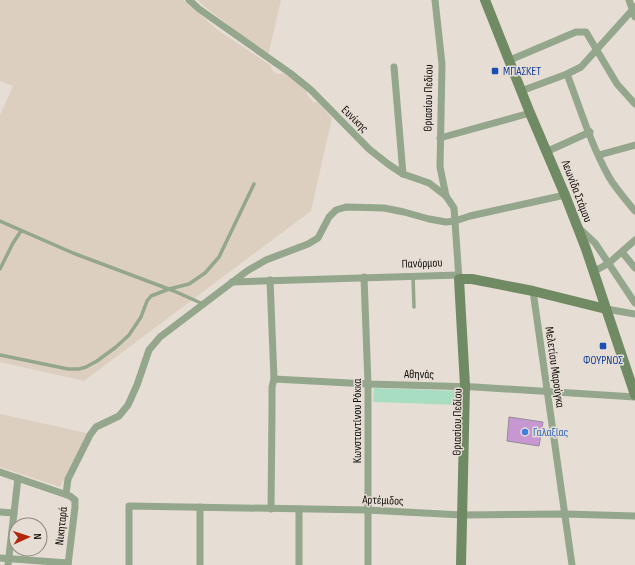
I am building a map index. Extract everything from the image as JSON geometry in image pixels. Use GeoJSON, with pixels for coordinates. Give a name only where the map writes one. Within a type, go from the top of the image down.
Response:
{"type":"FeatureCollection","features":[{"type":"Feature","properties":{"kind":"main road","name":"Λεωνίδα Στάμου"},"geometry":{"type":"LineString","coordinates":[[485,0],[530,113],[548,151],[565,194],[635,396]]}},
{"type":"Feature","properties":{"kind":"main road","name":"Πανόρμου"},"geometry":{"type":"LineString","coordinates":[[461,277],[533,291],[606,309]]}},
{"type":"Feature","properties":{"kind":"main road","name":"Θριασίου Πεδίου"},"geometry":{"type":"LineString","coordinates":[[461,277],[468,386],[465,515],[461,565]]}},
{"type":"Feature","properties":{"kind":"main road","name":"Θριασίου Πεδίου"},"geometry":{"type":"LineString","coordinates":[[465,515],[467,565]]}},
{"type":"Feature","properties":{"kind":"street","name":"Ευνίκης"},"geometry":{"type":"LineString","coordinates":[[189,0],[199,9],[290,73],[311,90],[369,149],[403,174],[429,183],[446,196],[454,208],[461,277]]}},
{"type":"Feature","properties":{"kind":"street","name":"Θριασίου Πεδίου"},"geometry":{"type":"LineString","coordinates":[[435,0],[442,64],[440,167],[446,196]]}},
{"type":"Feature","properties":{"kind":"street"},"geometry":{"type":"LineString","coordinates":[[521,91],[567,74],[581,67],[596,49],[634,12],[629,0]]}},
{"type":"Feature","properties":{"kind":"street"},"geometry":{"type":"LineString","coordinates":[[510,60],[576,32],[582,31],[588,34],[617,84],[635,104]]}},
{"type":"Feature","properties":{"kind":"street"},"geometry":{"type":"LineString","coordinates":[[394,67],[403,174]]}},
{"type":"Feature","properties":{"kind":"street"},"geometry":{"type":"LineString","coordinates":[[567,74],[599,155],[615,187],[635,211]]}},
{"type":"Feature","properties":{"kind":"street"},"geometry":{"type":"LineString","coordinates":[[440,138],[530,113]]}},
{"type":"Feature","properties":{"kind":"street"},"geometry":{"type":"LineString","coordinates":[[548,151],[590,132]]}},
{"type":"Feature","properties":{"kind":"street"},"geometry":{"type":"LineString","coordinates":[[599,155],[635,145]]}},
{"type":"Feature","properties":{"kind":"street"},"geometry":{"type":"LineString","coordinates":[[0,472],[66,494],[68,479],[96,427],[119,416],[128,405],[138,385],[149,350],[160,337],[232,282],[266,260],[308,244],[318,238],[329,217],[336,210],[346,207],[384,208],[404,212],[429,220],[446,222],[565,194]]}},
{"type":"Feature","properties":{"kind":"street"},"geometry":{"type":"LineString","coordinates":[[577,226],[595,243],[635,303]]}},
{"type":"Feature","properties":{"kind":"street"},"geometry":{"type":"LineString","coordinates":[[593,272],[609,264],[635,240]]}},
{"type":"Feature","properties":{"kind":"street"},"geometry":{"type":"LineString","coordinates":[[622,252],[635,268]]}},
{"type":"Feature","properties":{"kind":"street","name":"Πανόρμου"},"geometry":{"type":"LineString","coordinates":[[232,282],[364,277],[461,277]]}},
{"type":"Feature","properties":{"kind":"street","name":"Κωνσταντίνου Ρόκκα"},"geometry":{"type":"LineString","coordinates":[[364,277],[368,384],[368,565]]}},
{"type":"Feature","properties":{"kind":"street"},"geometry":{"type":"LineString","coordinates":[[270,280],[274,379],[272,387],[271,509]]}},
{"type":"Feature","properties":{"kind":"street","name":"Μελετίου Μαρούγκα"},"geometry":{"type":"LineString","coordinates":[[533,291],[572,565]]}},
{"type":"Feature","properties":{"kind":"street"},"geometry":{"type":"LineString","coordinates":[[606,309],[635,314]]}},
{"type":"Feature","properties":{"kind":"street","name":"Αθηνάς"},"geometry":{"type":"LineString","coordinates":[[274,379],[368,384],[468,386],[635,396]]}},
{"type":"Feature","properties":{"kind":"street"},"geometry":{"type":"LineString","coordinates":[[8,562],[18,478]]}},
{"type":"Feature","properties":{"kind":"street","name":"Νικηταρά"},"geometry":{"type":"LineString","coordinates":[[66,494],[75,500],[68,564]]}},
{"type":"Feature","properties":{"kind":"street","name":"Αρτέμιδος"},"geometry":{"type":"LineString","coordinates":[[129,565],[129,506],[367,510],[465,515],[565,514],[635,516]]}},
{"type":"Feature","properties":{"kind":"street"},"geometry":{"type":"LineString","coordinates":[[200,507],[200,565]]}},
{"type":"Feature","properties":{"kind":"street"},"geometry":{"type":"LineString","coordinates":[[299,509],[299,565]]}},
{"type":"Feature","properties":{"kind":"street"},"geometry":{"type":"LineString","coordinates":[[0,512],[14,513]]}},
{"type":"Feature","properties":{"kind":"street"},"geometry":{"type":"LineString","coordinates":[[0,558],[8,562],[68,564]]}},
{"type":"Feature","properties":{"kind":"lane"},"geometry":{"type":"LineString","coordinates":[[0,355],[68,369],[79,369],[97,362],[129,335],[151,296],[169,289],[189,284],[204,273],[220,257],[254,184]]}},
{"type":"Feature","properties":{"kind":"lane"},"geometry":{"type":"LineString","coordinates":[[0,221],[73,253],[169,289],[203,304]]}},
{"type":"Feature","properties":{"kind":"lane"},"geometry":{"type":"LineString","coordinates":[[0,269],[13,243],[22,231]]}},
{"type":"Feature","properties":{"kind":"lane"},"geometry":{"type":"LineString","coordinates":[[413,276],[414,307]]}},
{"type":"Feature","properties":{"kind":"shaded area"},"geometry":{"type":"Polygon","coordinates":[[[0,0],[183,0],[219,31],[270,65],[272,70],[277,74],[283,73],[301,85],[307,91],[307,95],[313,102],[317,102],[332,118],[311,211],[84,381],[0,362],[0,115],[13,86],[0,81],[0,0]]]}},
{"type":"Feature","properties":{"kind":"shaded area"},"geometry":{"type":"Polygon","coordinates":[[[198,0],[281,0],[268,56],[205,7],[198,0]]]}},
{"type":"Feature","properties":{"kind":"shaded area"},"geometry":{"type":"Polygon","coordinates":[[[0,414],[87,433],[60,487],[0,467],[0,414]]]}},
{"type":"Feature","properties":{"kind":"green space"},"geometry":{"type":"Polygon","coordinates":[[[374,388],[461,391],[460,405],[373,402],[374,388]]]}},
{"type":"Feature","properties":{"kind":"building","name":"Γαλαξίας"},"geometry":{"type":"Polygon","coordinates":[[[509,417],[543,422],[539,446],[507,441],[509,417]]]}},
{"type":"Feature","properties":{"kind":"place","name":"ΜΠΑΣΚΕΤ"},"geometry":{"type":"Point","coordinates":[495,71]}},
{"type":"Feature","properties":{"kind":"place","name":"ΦΟΥΡΝΟΣ"},"geometry":{"type":"Point","coordinates":[603,346]}},
{"type":"Feature","properties":{"kind":"place","name":"Γαλαξίας"},"geometry":{"type":"Point","coordinates":[525,432]}}]}
